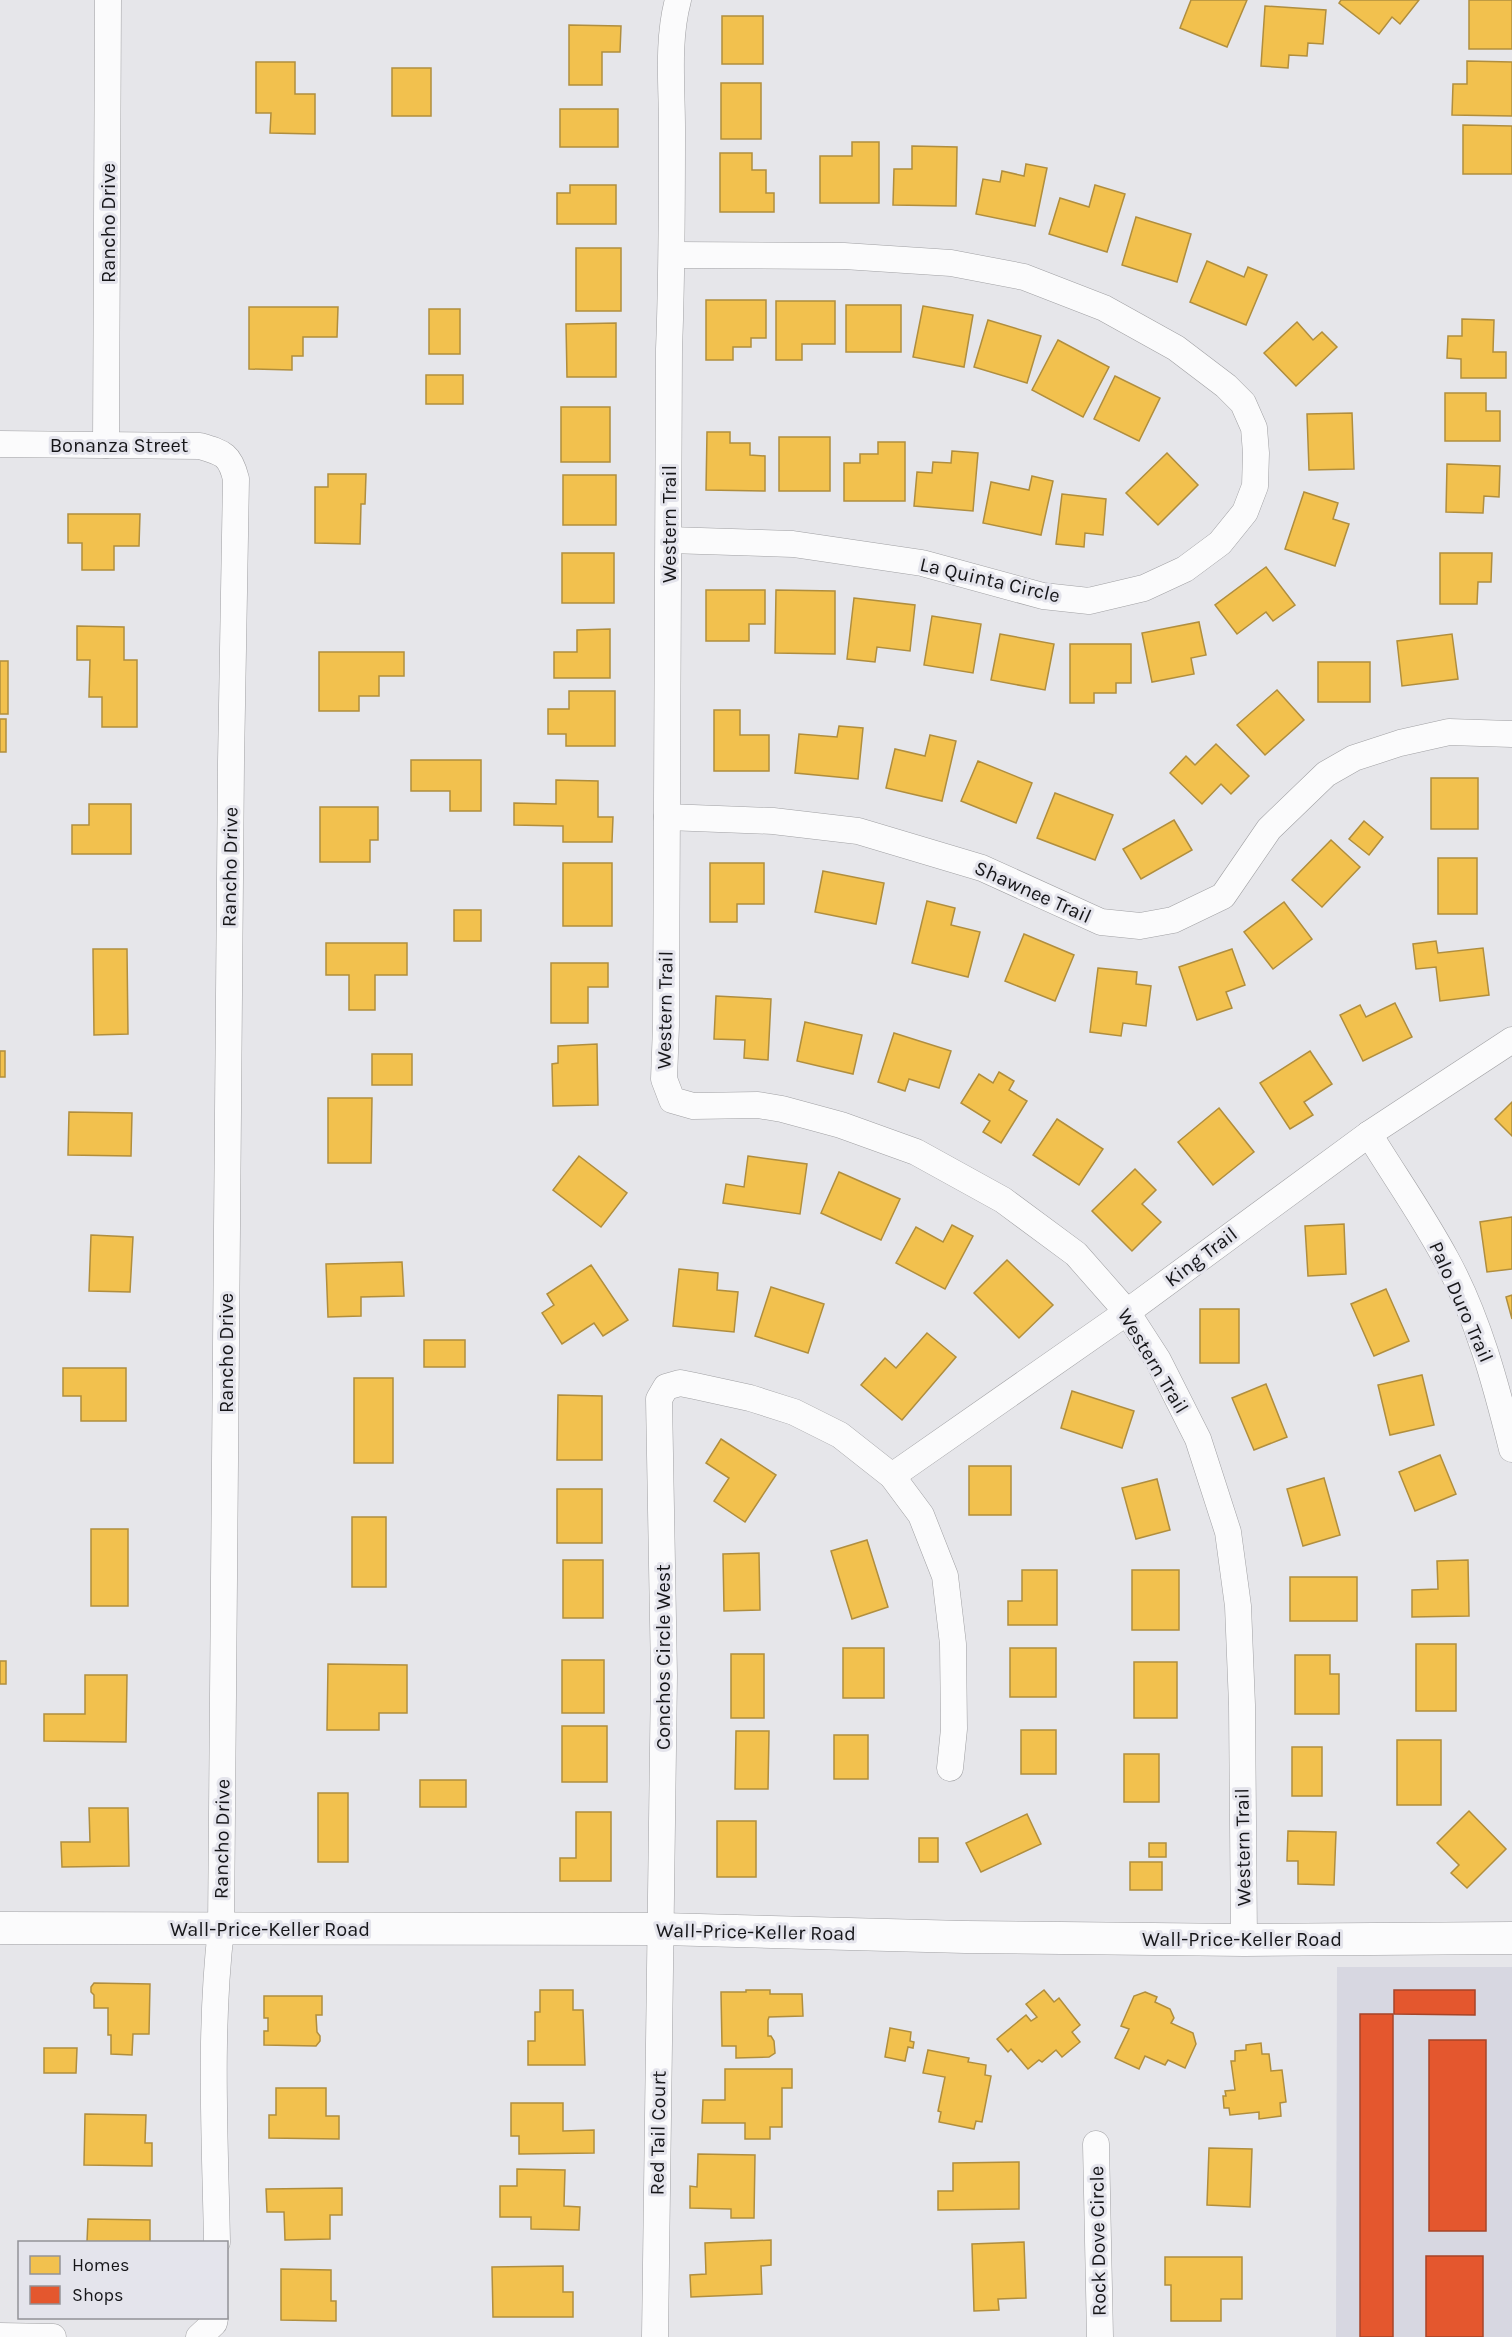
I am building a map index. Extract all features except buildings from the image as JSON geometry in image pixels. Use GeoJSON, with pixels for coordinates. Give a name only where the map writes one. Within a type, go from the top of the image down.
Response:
{"type":"FeatureCollection","features":[{"type":"Feature","properties":{"kind":"street","name":"Rancho Drive"},"geometry":{"type":"LineString","coordinates":[[106,445],[108,0]]}},
{"type":"Feature","properties":{"kind":"street","name":"Western Trail"},"geometry":{"type":"LineString","coordinates":[[678,0],[674,15],[672,53],[673,255],[669,349],[664,1079],[672,1100],[693,1106],[758,1105],[782,1109],[841,1125],[916,1152],[1003,1200],[1076,1254],[1127,1312],[1158,1360],[1198,1439],[1228,1532],[1238,1606],[1242,1705],[1244,1940]]}},
{"type":"Feature","properties":{"kind":"street","name":"La Quinta Circle"},"geometry":{"type":"LineString","coordinates":[[669,540],[793,544],[828,549],[921,563],[1043,596],[1089,601],[1144,588],[1185,569],[1220,543],[1245,512],[1255,486],[1256,453],[1254,428],[1243,403],[1226,386],[1184,354],[1104,308],[1024,277],[951,263],[844,256],[673,255]]}},
{"type":"Feature","properties":{"kind":"street","name":"Bonanza Street"},"geometry":{"type":"LineString","coordinates":[[0,444],[200,446],[219,452],[232,463]]}},
{"type":"Feature","properties":{"kind":"street","name":"Rancho Drive"},"geometry":{"type":"LineString","coordinates":[[217,2241],[213,2032],[215,1982],[221,1929],[231,786],[236,479],[232,463]]}},
{"type":"Feature","properties":{"kind":"street","name":"Shawnee Trail"},"geometry":{"type":"LineString","coordinates":[[667,816],[773,821],[858,831],[982,868],[1101,922],[1140,926],[1173,920],[1224,896],[1269,829],[1326,774],[1354,758],[1400,743],[1449,732],[1512,734]]}},
{"type":"Feature","properties":{"kind":"street","name":"King Trail"},"geometry":{"type":"LineString","coordinates":[[892,1476],[1127,1312],[1369,1134],[1512,1040]]}},
{"type":"Feature","properties":{"kind":"street","name":"Palo Duro Trail"},"geometry":{"type":"LineString","coordinates":[[1369,1134],[1447,1260],[1479,1333],[1500,1400],[1512,1449]]}},
{"type":"Feature","properties":{"kind":"street","name":"Conchos Circle West"},"geometry":{"type":"LineString","coordinates":[[662,1929],[664,1675],[659,1399],[666,1388],[680,1383],[750,1398],[794,1412],[840,1435],[892,1476]]}},
{"type":"Feature","properties":{"kind":"street"},"geometry":{"type":"LineString","coordinates":[[892,1476],[921,1515],[945,1576],[953,1644],[954,1729],[950,1768]]}},
{"type":"Feature","properties":{"kind":"street","name":"Wall-Price-Keller Road"},"geometry":{"type":"LineString","coordinates":[[0,1928],[662,1929],[964,1937],[1244,1940],[1512,1938]]}},
{"type":"Feature","properties":{"kind":"street","name":"Red Tail Court"},"geometry":{"type":"LineString","coordinates":[[655,2337],[662,1929]]}},
{"type":"Feature","properties":{"kind":"street","name":"Rock Dove Circle"},"geometry":{"type":"LineString","coordinates":[[1096,2144],[1100,2337]]}},
{"type":"Feature","properties":{"kind":"street"},"geometry":{"type":"LineString","coordinates":[[199,2337],[214,2324],[215,2319]]}},
{"type":"Feature","properties":{"kind":"street"},"geometry":{"type":"LineString","coordinates":[[0,2336],[53,2337]]}},
{"type":"Feature","properties":{"kind":"shaded area"},"geometry":{"type":"Polygon","coordinates":[[[1337,1967],[1512,1967],[1512,2337],[1336,2337],[1337,1967]]]}}]}
